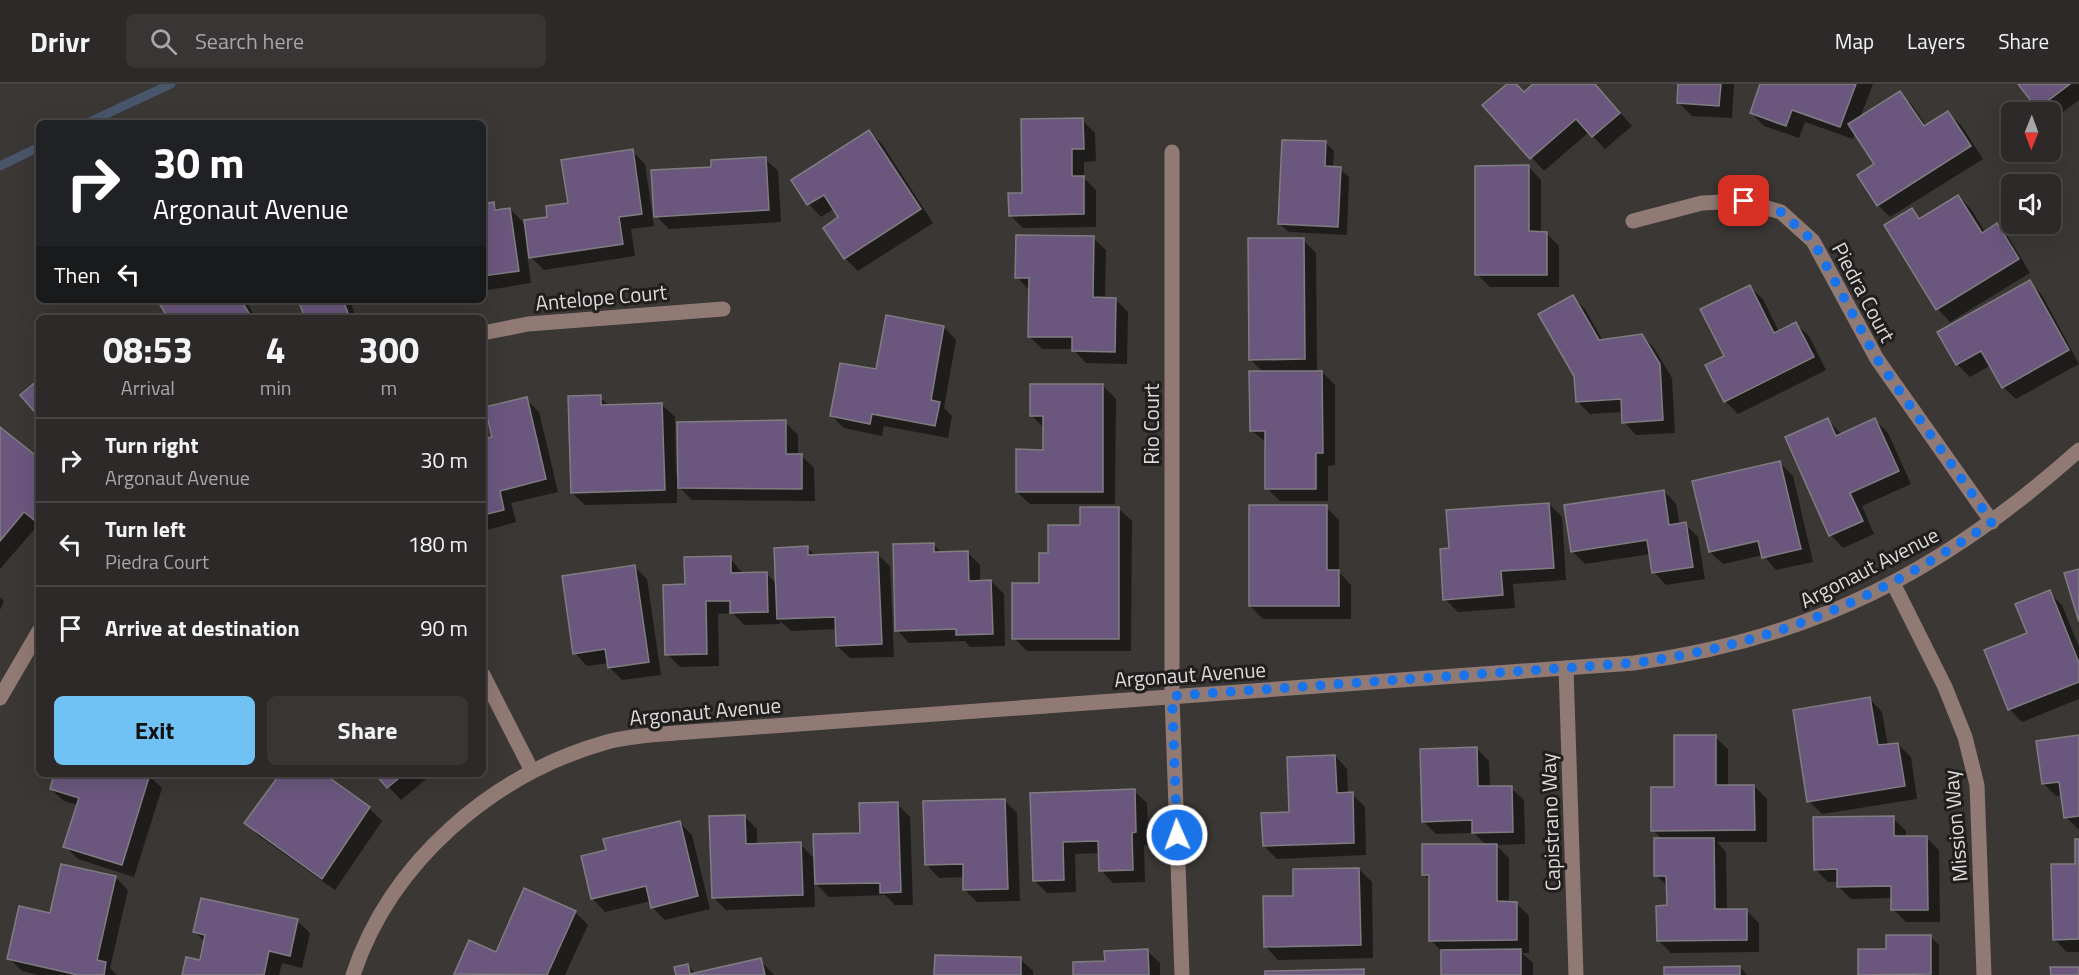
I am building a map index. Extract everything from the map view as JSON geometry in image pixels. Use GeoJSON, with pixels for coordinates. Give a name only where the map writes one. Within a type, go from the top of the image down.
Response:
{"type":"FeatureCollection","features":[{"type":"Feature","properties":{"kind":"street","name":"Rio Court"},"geometry":{"type":"LineString","coordinates":[[1172,152],[1172,696],[1182,975]]}},
{"type":"Feature","properties":{"kind":"street","name":"Piedra Court"},"geometry":{"type":"LineString","coordinates":[[1633,221],[1702,202],[1744,201],[1781,212],[1813,241],[1877,359],[1992,522]]}},
{"type":"Feature","properties":{"kind":"street","name":"Antelope Court"},"geometry":{"type":"LineString","coordinates":[[486,332],[528,324],[723,309]]}},
{"type":"Feature","properties":{"kind":"street","name":"Argonaut Avenue"},"geometry":{"type":"LineString","coordinates":[[353,975],[376,923],[397,887],[454,825],[532,771],[572,753],[610,741],[675,732],[1566,668],[1690,655],[1807,623],[1893,583],[1944,554],[1992,522],[2079,450]]}},
{"type":"Feature","properties":{"kind":"street","name":"Mission Way"},"geometry":{"type":"LineString","coordinates":[[1893,583],[1949,697],[1965,737],[1977,785],[1984,975]]}},
{"type":"Feature","properties":{"kind":"street"},"geometry":{"type":"LineString","coordinates":[[0,698],[36,636]]}},
{"type":"Feature","properties":{"kind":"street","name":"Capistrano Way"},"geometry":{"type":"LineString","coordinates":[[1566,668],[1576,975]]}},
{"type":"Feature","properties":{"kind":"street"},"geometry":{"type":"LineString","coordinates":[[486,681],[532,771]]}},
{"type":"Feature","properties":{"kind":"building"},"geometry":{"type":"Polygon","coordinates":[[[1507,84],[1516,84],[1524,92],[1533,84],[1595,84],[1620,113],[1592,137],[1576,119],[1530,159],[1482,105],[1507,84]]]}},
{"type":"Feature","properties":{"kind":"building"},"geometry":{"type":"Polygon","coordinates":[[[1678,84],[1721,84],[1719,106],[1677,103],[1678,84]]]}},
{"type":"Feature","properties":{"kind":"building"},"geometry":{"type":"Polygon","coordinates":[[[1760,84],[1856,84],[1840,127],[1792,110],[1786,126],[1750,113],[1760,84]]]}},
{"type":"Feature","properties":{"kind":"building"},"geometry":{"type":"Polygon","coordinates":[[[2018,84],[2070,84],[2046,102],[2032,102],[2018,84]]]}},
{"type":"Feature","properties":{"kind":"building"},"geometry":{"type":"Polygon","coordinates":[[[1900,91],[1924,126],[1948,111],[1971,146],[1877,206],[1857,175],[1874,164],[1848,124],[1900,91]]]}},
{"type":"Feature","properties":{"kind":"building"},"geometry":{"type":"Polygon","coordinates":[[[1083,118],[1084,149],[1072,149],[1072,176],[1084,176],[1084,214],[1009,216],[1008,193],[1022,193],[1021,119],[1083,118]]]}},
{"type":"Feature","properties":{"kind":"building"},"geometry":{"type":"Polygon","coordinates":[[[869,130],[921,209],[844,259],[823,228],[838,217],[824,195],[807,205],[791,180],[869,130]]]}},
{"type":"Feature","properties":{"kind":"building"},"geometry":{"type":"Polygon","coordinates":[[[1282,140],[1326,141],[1325,166],[1341,167],[1338,227],[1278,224],[1282,140]]]}},
{"type":"Feature","properties":{"kind":"building"},"geometry":{"type":"Polygon","coordinates":[[[633,149],[642,214],[619,217],[623,244],[529,258],[524,220],[547,217],[546,206],[568,203],[561,160],[633,149]]]}},
{"type":"Feature","properties":{"kind":"building"},"geometry":{"type":"Polygon","coordinates":[[[766,157],[769,210],[654,217],[651,170],[711,167],[711,160],[766,157]]]}},
{"type":"Feature","properties":{"kind":"building"},"geometry":{"type":"Polygon","coordinates":[[[1529,165],[1529,231],[1547,232],[1547,275],[1475,275],[1475,166],[1529,165]]]}},
{"type":"Feature","properties":{"kind":"building"},"geometry":{"type":"Polygon","coordinates":[[[1958,195],[1982,233],[1997,223],[2001,234],[2004,234],[2019,259],[1936,310],[1884,225],[1912,208],[1919,219],[1958,195]]]}},
{"type":"Feature","properties":{"kind":"building"},"geometry":{"type":"Polygon","coordinates":[[[494,202],[495,210],[510,208],[519,271],[486,276],[486,203],[494,202]]]}},
{"type":"Feature","properties":{"kind":"building"},"geometry":{"type":"Polygon","coordinates":[[[1016,235],[1094,236],[1093,297],[1116,298],[1115,352],[1072,351],[1072,337],[1028,337],[1029,278],[1015,278],[1016,235]]]}},
{"type":"Feature","properties":{"kind":"building"},"geometry":{"type":"Polygon","coordinates":[[[1248,238],[1304,238],[1305,359],[1249,360],[1248,238]]]}},
{"type":"Feature","properties":{"kind":"building"},"geometry":{"type":"Polygon","coordinates":[[[2030,280],[2069,350],[2002,388],[1981,351],[1956,365],[1937,332],[2030,280]]]}},
{"type":"Feature","properties":{"kind":"building"},"geometry":{"type":"Polygon","coordinates":[[[1750,285],[1774,333],[1796,322],[1814,357],[1724,402],[1705,365],[1724,356],[1700,309],[1750,285]]]}},
{"type":"Feature","properties":{"kind":"building"},"geometry":{"type":"Polygon","coordinates":[[[1573,295],[1599,340],[1642,334],[1660,364],[1663,420],[1622,423],[1621,399],[1576,402],[1574,376],[1538,314],[1573,295]]]}},
{"type":"Feature","properties":{"kind":"building"},"geometry":{"type":"Polygon","coordinates":[[[159,303],[243,303],[250,315],[161,315],[165,313],[159,303]]]}},
{"type":"Feature","properties":{"kind":"building"},"geometry":{"type":"Polygon","coordinates":[[[299,303],[344,303],[348,313],[342,315],[304,315],[299,303]]]}},
{"type":"Feature","properties":{"kind":"building"},"geometry":{"type":"Polygon","coordinates":[[[886,315],[944,326],[931,400],[940,402],[935,426],[872,414],[870,424],[830,416],[840,363],[876,369],[886,315]]]}},
{"type":"Feature","properties":{"kind":"building"},"geometry":{"type":"Polygon","coordinates":[[[1249,371],[1322,371],[1323,453],[1316,453],[1316,489],[1265,489],[1265,431],[1250,431],[1249,371]]]}},
{"type":"Feature","properties":{"kind":"building"},"geometry":{"type":"Polygon","coordinates":[[[36,382],[36,414],[20,395],[36,382]]]}},
{"type":"Feature","properties":{"kind":"building"},"geometry":{"type":"Polygon","coordinates":[[[1030,384],[1103,384],[1103,492],[1016,492],[1016,449],[1043,450],[1043,416],[1030,416],[1030,384]]]}},
{"type":"Feature","properties":{"kind":"building"},"geometry":{"type":"Polygon","coordinates":[[[601,395],[601,405],[662,403],[665,490],[571,493],[568,396],[601,395]]]}},
{"type":"Feature","properties":{"kind":"building"},"geometry":{"type":"Polygon","coordinates":[[[527,397],[546,479],[500,491],[504,510],[486,514],[486,438],[492,437],[486,407],[527,397]]]}},
{"type":"Feature","properties":{"kind":"building"},"geometry":{"type":"Polygon","coordinates":[[[1828,418],[1836,436],[1875,418],[1899,471],[1850,493],[1863,521],[1829,536],[1785,437],[1828,418]]]}},
{"type":"Feature","properties":{"kind":"building"},"geometry":{"type":"Polygon","coordinates":[[[786,420],[786,454],[802,454],[802,489],[678,488],[677,422],[786,420]]]}},
{"type":"Feature","properties":{"kind":"building"},"geometry":{"type":"Polygon","coordinates":[[[0,427],[36,456],[36,522],[24,512],[0,541],[0,427]]]}},
{"type":"Feature","properties":{"kind":"building"},"geometry":{"type":"Polygon","coordinates":[[[1780,461],[1801,549],[1762,558],[1758,541],[1709,552],[1692,481],[1780,461]]]}},
{"type":"Feature","properties":{"kind":"building"},"geometry":{"type":"Polygon","coordinates":[[[1664,490],[1669,525],[1686,522],[1693,567],[1652,573],[1647,540],[1571,552],[1564,505],[1664,490]]]}},
{"type":"Feature","properties":{"kind":"building"},"geometry":{"type":"Polygon","coordinates":[[[1549,503],[1554,568],[1501,571],[1503,595],[1443,600],[1440,549],[1449,548],[1446,510],[1549,503]]]}},
{"type":"Feature","properties":{"kind":"building"},"geometry":{"type":"Polygon","coordinates":[[[1249,505],[1327,505],[1327,570],[1339,570],[1339,606],[1249,606],[1249,505]]]}},
{"type":"Feature","properties":{"kind":"building"},"geometry":{"type":"Polygon","coordinates":[[[1080,507],[1119,507],[1119,639],[1012,639],[1012,583],[1039,583],[1039,553],[1048,553],[1048,525],[1080,525],[1080,507]]]}},
{"type":"Feature","properties":{"kind":"building"},"geometry":{"type":"Polygon","coordinates":[[[934,543],[934,552],[968,551],[969,581],[991,580],[993,634],[956,635],[956,629],[895,631],[893,544],[934,543]]]}},
{"type":"Feature","properties":{"kind":"building"},"geometry":{"type":"Polygon","coordinates":[[[808,546],[808,555],[878,552],[882,644],[836,646],[835,617],[777,619],[774,548],[808,546]]]}},
{"type":"Feature","properties":{"kind":"building"},"geometry":{"type":"Polygon","coordinates":[[[731,556],[731,573],[767,572],[768,612],[730,613],[730,601],[706,601],[707,654],[665,655],[663,585],[685,584],[684,557],[731,556]]]}},
{"type":"Feature","properties":{"kind":"building"},"geometry":{"type":"Polygon","coordinates":[[[635,565],[649,662],[608,668],[605,649],[573,654],[562,576],[635,565]]]}},
{"type":"Feature","properties":{"kind":"building"},"geometry":{"type":"Polygon","coordinates":[[[2079,569],[2079,622],[2064,573],[2079,569]]]}},
{"type":"Feature","properties":{"kind":"building"},"geometry":{"type":"Polygon","coordinates":[[[2050,590],[2079,663],[2079,682],[2008,710],[1984,650],[2027,633],[2015,604],[2050,590]]]}},
{"type":"Feature","properties":{"kind":"building"},"geometry":{"type":"Polygon","coordinates":[[[1870,697],[1878,745],[1898,743],[1905,786],[1807,802],[1793,710],[1870,697]]]}},
{"type":"Feature","properties":{"kind":"building"},"geometry":{"type":"Polygon","coordinates":[[[1674,735],[1716,735],[1716,785],[1754,785],[1755,830],[1651,831],[1651,787],[1674,787],[1674,735]]]}},
{"type":"Feature","properties":{"kind":"building"},"geometry":{"type":"Polygon","coordinates":[[[2079,735],[2079,816],[2064,818],[2059,782],[2042,784],[2036,741],[2079,735]]]}},
{"type":"Feature","properties":{"kind":"building"},"geometry":{"type":"Polygon","coordinates":[[[1477,747],[1478,786],[1512,786],[1513,832],[1472,833],[1472,820],[1422,822],[1420,749],[1477,747]]]}},
{"type":"Feature","properties":{"kind":"building"},"geometry":{"type":"Polygon","coordinates":[[[1335,755],[1337,793],[1353,792],[1354,843],[1263,846],[1261,813],[1289,812],[1287,757],[1335,755]]]}},
{"type":"Feature","properties":{"kind":"building"},"geometry":{"type":"Polygon","coordinates":[[[53,777],[149,777],[122,865],[63,847],[79,798],[50,789],[53,777]]]}},
{"type":"Feature","properties":{"kind":"building"},"geometry":{"type":"Polygon","coordinates":[[[278,777],[328,777],[370,807],[322,879],[244,823],[278,777]]]}},
{"type":"Feature","properties":{"kind":"building"},"geometry":{"type":"Polygon","coordinates":[[[378,777],[400,777],[387,788],[378,777]]]}},
{"type":"Feature","properties":{"kind":"building"},"geometry":{"type":"Polygon","coordinates":[[[1135,789],[1136,832],[1132,833],[1133,870],[1099,871],[1098,841],[1063,842],[1064,880],[1033,881],[1030,793],[1135,789]]]}},
{"type":"Feature","properties":{"kind":"building"},"geometry":{"type":"Polygon","coordinates":[[[1005,799],[1008,889],[963,890],[963,864],[925,865],[923,801],[1005,799]]]}},
{"type":"Feature","properties":{"kind":"building"},"geometry":{"type":"Polygon","coordinates":[[[898,802],[901,892],[880,893],[880,883],[815,884],[813,834],[860,833],[859,803],[898,802]]]}},
{"type":"Feature","properties":{"kind":"building"},"geometry":{"type":"Polygon","coordinates":[[[745,815],[746,844],[801,842],[803,895],[712,898],[709,816],[745,815]]]}},
{"type":"Feature","properties":{"kind":"building"},"geometry":{"type":"Polygon","coordinates":[[[1894,816],[1894,836],[1927,836],[1928,910],[1891,910],[1891,886],[1837,887],[1837,869],[1814,870],[1813,817],[1894,816]]]}},
{"type":"Feature","properties":{"kind":"building"},"geometry":{"type":"Polygon","coordinates":[[[680,821],[698,896],[651,908],[646,886],[591,899],[581,856],[606,850],[603,839],[680,821]]]}},
{"type":"Feature","properties":{"kind":"building"},"geometry":{"type":"Polygon","coordinates":[[[1654,838],[1714,838],[1715,909],[1747,909],[1747,940],[1657,941],[1656,906],[1667,905],[1666,876],[1654,876],[1654,838]]]}},
{"type":"Feature","properties":{"kind":"building"},"geometry":{"type":"Polygon","coordinates":[[[2075,839],[2079,839],[2079,939],[2053,940],[2051,864],[2075,864],[2075,839]]]}},
{"type":"Feature","properties":{"kind":"building"},"geometry":{"type":"Polygon","coordinates":[[[1422,844],[1497,844],[1497,901],[1517,902],[1517,940],[1429,941],[1429,875],[1422,875],[1422,844]]]}},
{"type":"Feature","properties":{"kind":"building"},"geometry":{"type":"Polygon","coordinates":[[[61,864],[116,876],[97,960],[106,962],[104,975],[78,975],[7,959],[19,906],[50,913],[61,864]]]}},
{"type":"Feature","properties":{"kind":"building"},"geometry":{"type":"Polygon","coordinates":[[[1359,868],[1361,945],[1264,947],[1263,896],[1293,896],[1293,869],[1359,868]]]}},
{"type":"Feature","properties":{"kind":"building"},"geometry":{"type":"Polygon","coordinates":[[[524,888],[576,911],[547,975],[454,974],[469,940],[496,952],[524,888]]]}},
{"type":"Feature","properties":{"kind":"building"},"geometry":{"type":"Polygon","coordinates":[[[201,898],[298,919],[290,956],[269,951],[264,975],[182,975],[186,957],[200,960],[205,935],[193,932],[201,898]]]}},
{"type":"Feature","properties":{"kind":"building"},"geometry":{"type":"Polygon","coordinates":[[[1886,935],[1931,935],[1931,974],[1858,975],[1858,949],[1886,949],[1886,935]]]}},
{"type":"Feature","properties":{"kind":"building"},"geometry":{"type":"Polygon","coordinates":[[[1148,949],[1149,975],[1073,975],[1073,962],[1105,961],[1104,951],[1148,949]]]}},
{"type":"Feature","properties":{"kind":"building"},"geometry":{"type":"Polygon","coordinates":[[[1521,949],[1521,975],[1441,975],[1441,950],[1521,949]]]}},
{"type":"Feature","properties":{"kind":"building"},"geometry":{"type":"Polygon","coordinates":[[[935,955],[1021,957],[1021,975],[934,975],[935,955]]]}},
{"type":"Feature","properties":{"kind":"building"},"geometry":{"type":"Polygon","coordinates":[[[761,958],[765,975],[676,975],[674,967],[688,964],[690,974],[761,958]]]}},
{"type":"Feature","properties":{"kind":"building"},"geometry":{"type":"Polygon","coordinates":[[[1740,966],[1740,975],[1664,975],[1664,967],[1740,966]]]}},
{"type":"Feature","properties":{"kind":"building"},"geometry":{"type":"Polygon","coordinates":[[[2050,967],[2079,967],[2079,975],[2051,975],[2050,967]]]}},
{"type":"Feature","properties":{"kind":"building"},"geometry":{"type":"Polygon","coordinates":[[[1364,969],[1364,975],[1265,975],[1265,971],[1364,969]]]}},
{"type":"Feature","properties":{"kind":"waterway"},"geometry":{"type":"LineString","coordinates":[[93,120],[171,84]]}},
{"type":"Feature","properties":{"kind":"waterway"},"geometry":{"type":"LineString","coordinates":[[0,166],[36,148]]}},
{"type":"Feature","properties":{"kind":"route"},"geometry":{"type":"LineString","coordinates":[[1177,835],[1172,696],[1634,663],[1690,655],[1807,623],[1893,583],[1944,554],[1992,522],[1918,421],[1877,359],[1813,241],[1781,212],[1744,201]]}}]}
